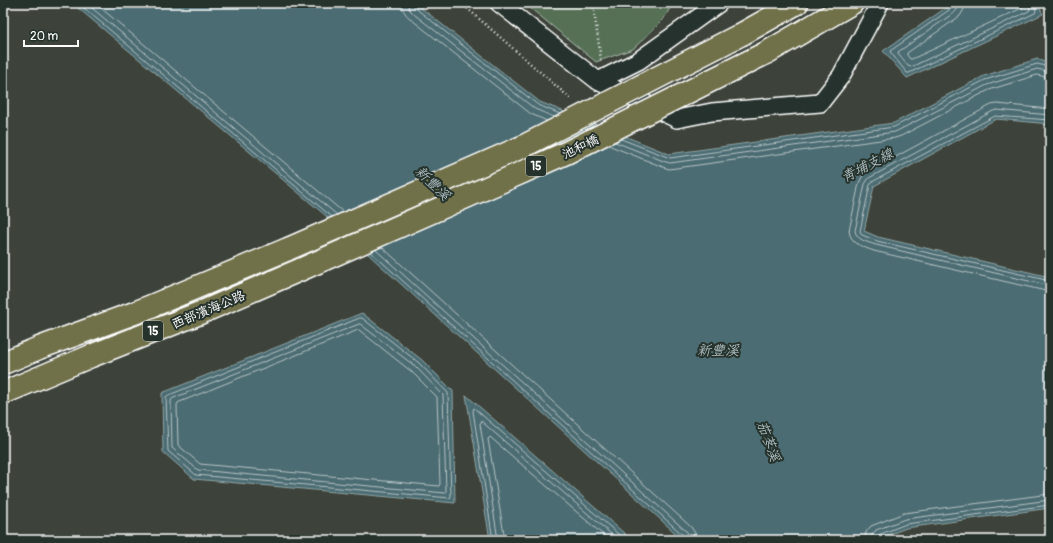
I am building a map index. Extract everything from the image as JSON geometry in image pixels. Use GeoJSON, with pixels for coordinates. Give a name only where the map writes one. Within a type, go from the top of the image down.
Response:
{"type":"FeatureCollection","features":[{"type":"Feature","properties":{"kind":"main road","name":"池和橋"},"geometry":{"type":"LineString","coordinates":[[288,248],[522,147],[742,34],[797,3]]}},
{"type":"Feature","properties":{"kind":"main road","name":"池和橋"},"geometry":{"type":"LineString","coordinates":[[302,269],[566,153],[766,53],[852,3]]}},
{"type":"Feature","properties":{"kind":"main road","name":"西部濱海公路"},"geometry":{"type":"LineString","coordinates":[[3,363],[39,348],[138,312],[288,248]]}},
{"type":"Feature","properties":{"kind":"main road","name":"西部濱海公路"},"geometry":{"type":"LineString","coordinates":[[3,393],[200,313],[302,269]]}},
{"type":"Feature","properties":{"kind":"street"},"geometry":{"type":"LineString","coordinates":[[499,3],[598,81],[677,119],[712,112],[820,103],[841,76],[880,3]]}},
{"type":"Feature","properties":{"kind":"street"},"geometry":{"type":"LineString","coordinates":[[598,81],[638,61],[719,3]]}},
{"type":"Feature","properties":{"kind":"street"},"geometry":{"type":"LineString","coordinates":[[638,61],[647,105]]}},
{"type":"Feature","properties":{"kind":"path"},"geometry":{"type":"LineString","coordinates":[[461,3],[571,99]]}},
{"type":"Feature","properties":{"kind":"path"},"geometry":{"type":"LineString","coordinates":[[593,3],[602,61]]}},
{"type":"Feature","properties":{"kind":"green space"},"geometry":{"type":"Polygon","coordinates":[[[524,3],[673,3],[663,20],[633,49],[596,62],[524,3]]]}},
{"type":"Feature","properties":{"kind":"water","name":"新豐溪"},"geometry":{"type":"Polygon","coordinates":[[[72,3],[415,3],[540,102],[669,154],[894,123],[984,76],[1037,59],[1050,64],[1050,124],[996,119],[874,186],[864,231],[878,237],[1050,277],[1050,508],[906,528],[875,540],[683,540],[325,215],[72,3]]]}},
{"type":"Feature","properties":{"kind":"water"},"geometry":{"type":"Polygon","coordinates":[[[953,3],[1037,3],[1043,14],[907,78],[883,51],[953,3]]]}},
{"type":"Feature","properties":{"kind":"water"},"geometry":{"type":"Polygon","coordinates":[[[362,313],[422,360],[453,391],[455,503],[194,479],[163,452],[162,393],[362,313]]]}},
{"type":"Feature","properties":{"kind":"water"},"geometry":{"type":"Polygon","coordinates":[[[466,395],[632,540],[490,540],[466,395]]]}},
{"type":"Feature","properties":{"kind":"water label","name":"青埔支線"},"geometry":{"type":"Point","coordinates":[867,165]}},
{"type":"Feature","properties":{"kind":"water label","name":"茄苳溪"},"geometry":{"type":"Point","coordinates":[769,441]}}]}
